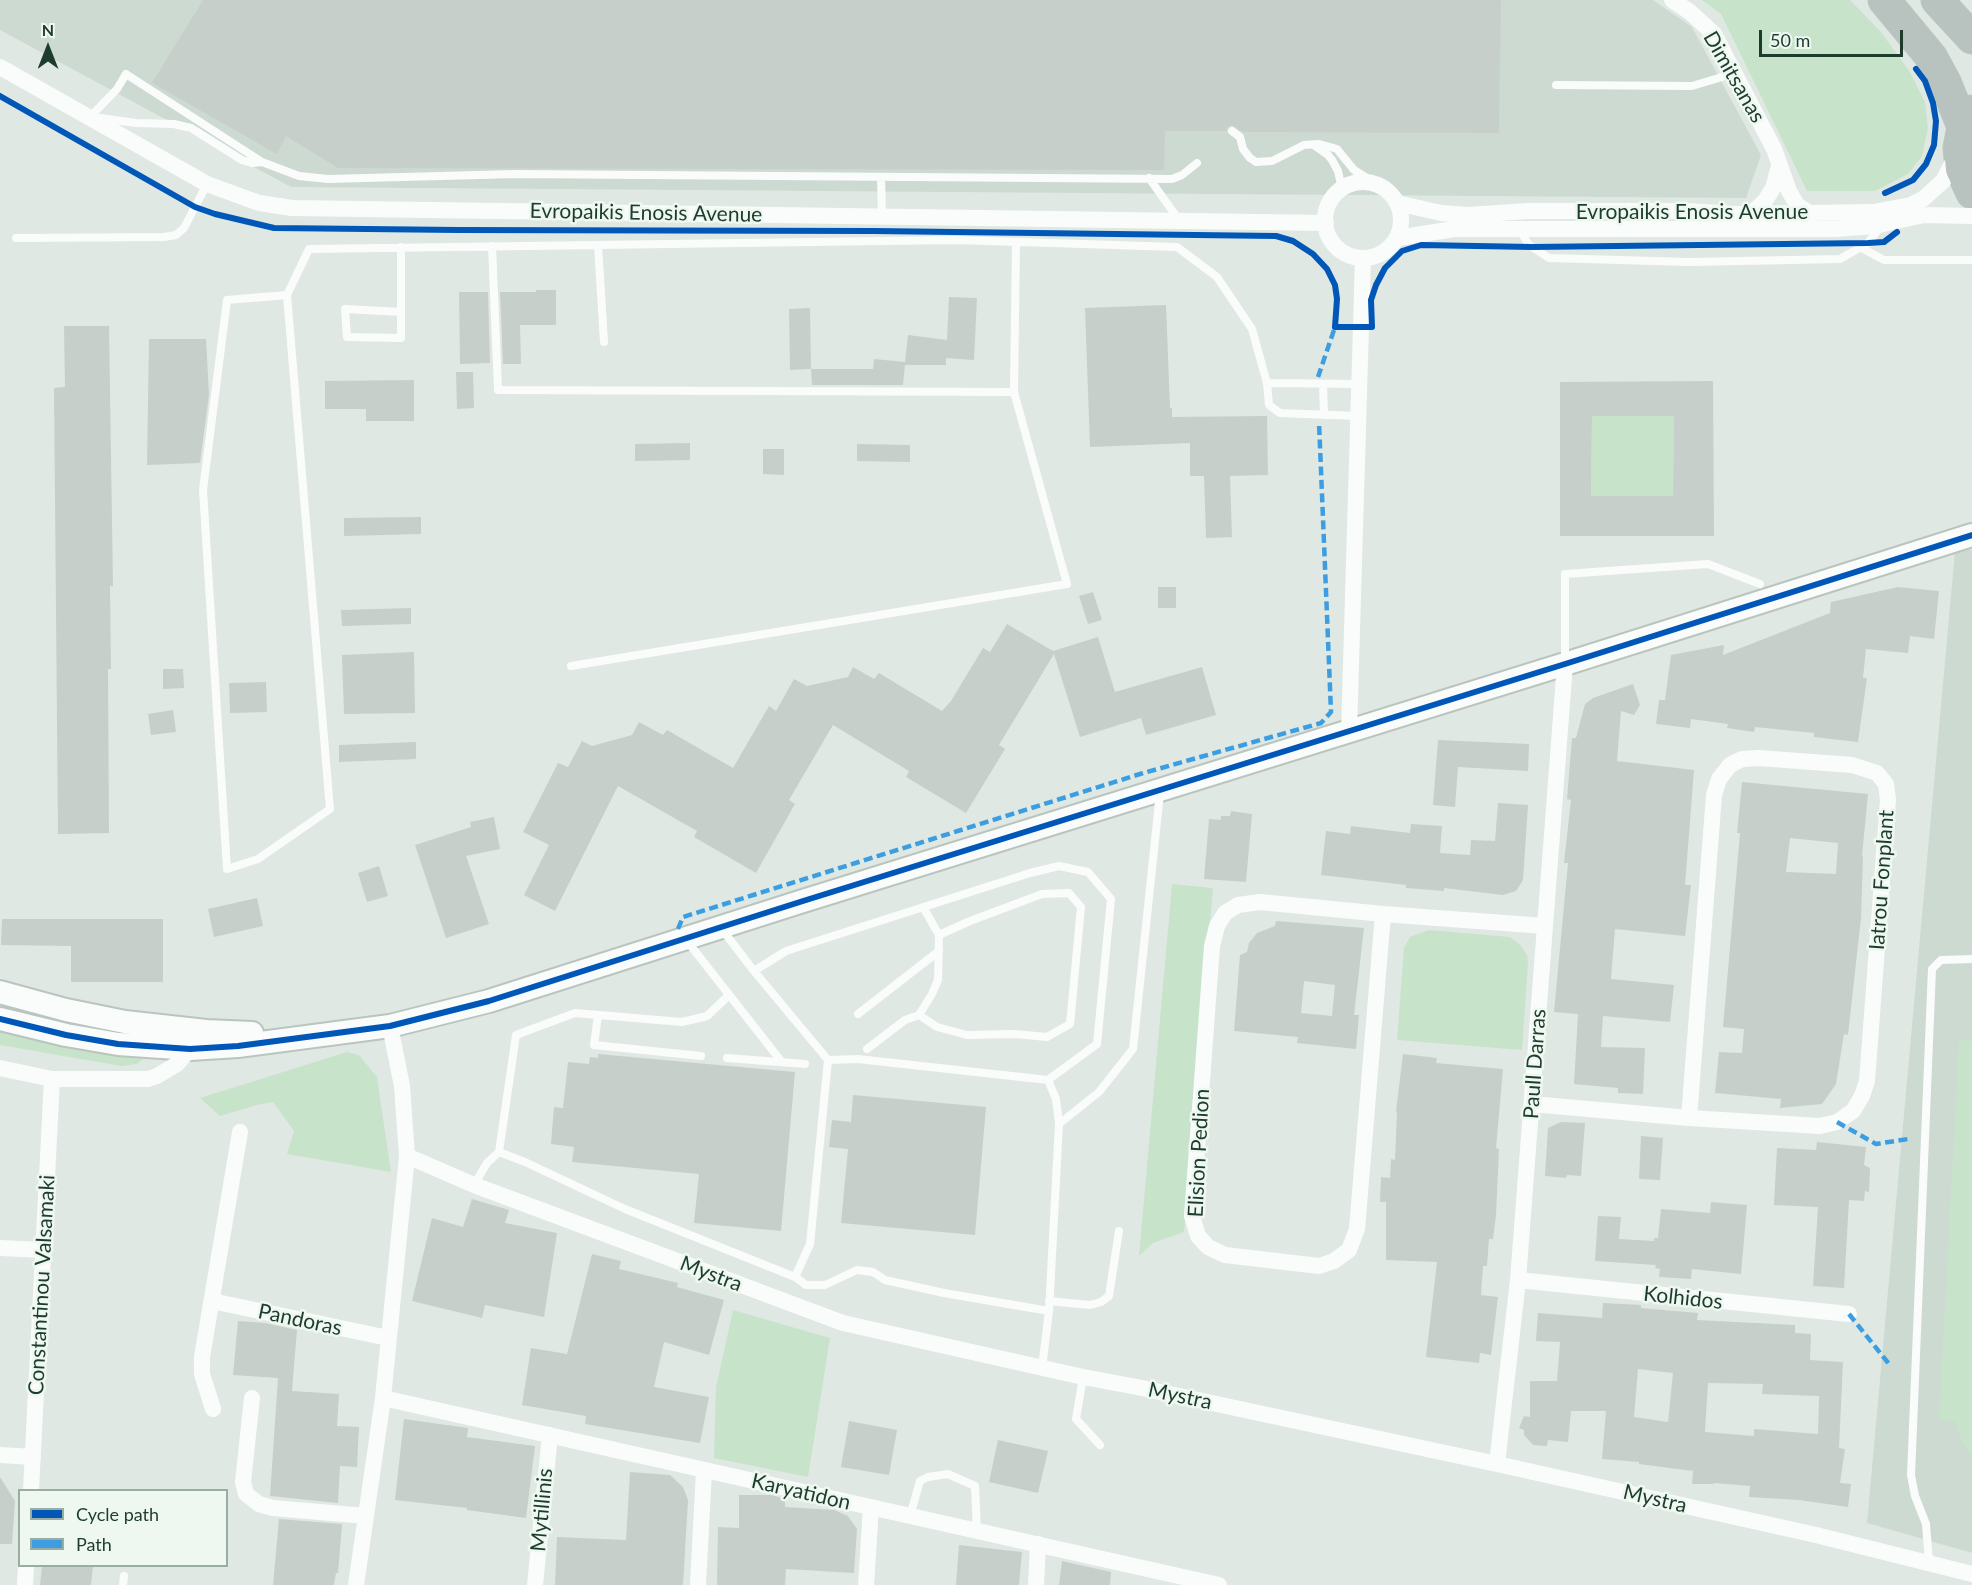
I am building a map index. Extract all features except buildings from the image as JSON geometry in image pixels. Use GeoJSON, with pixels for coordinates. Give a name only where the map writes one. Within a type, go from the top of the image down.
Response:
{"type":"FeatureCollection","features":[{"type":"Feature","properties":{"kind":"highway"},"geometry":{"type":"LineString","coordinates":[[1884,0],[1932,58],[1945,82],[1965,128],[1961,169],[1972,194]]}},
{"type":"Feature","properties":{"kind":"highway"},"geometry":{"type":"LineString","coordinates":[[1937,0],[1972,38]]}},
{"type":"Feature","properties":{"kind":"street","name":"Dimitsanas"},"geometry":{"type":"LineString","coordinates":[[1672,0],[1690,12],[1714,34],[1774,149],[1789,191],[1797,204],[1809,213]]}},
{"type":"Feature","properties":{"kind":"street","name":"Evropaikis Enosis Avenue"},"geometry":{"type":"LineString","coordinates":[[0,67],[207,184],[260,203],[292,208],[1326,223]]}},
{"type":"Feature","properties":{"kind":"street","name":"Evropaikis Enosis Avenue"},"geometry":{"type":"LineString","coordinates":[[1397,203],[1441,213],[1468,215],[1528,211],[1873,212],[1911,205],[1933,191],[1943,181],[1965,128]]}},
{"type":"Feature","properties":{"kind":"street"},"geometry":{"type":"LineString","coordinates":[[1752,213],[1765,201],[1773,188],[1779,166]]}},
{"type":"Feature","properties":{"kind":"street"},"geometry":{"type":"LineString","coordinates":[[1348,732],[1362,258],[1340,251],[1332,242],[1326,223],[1328,208],[1333,197],[1342,189],[1365,182],[1378,185],[1389,192],[1397,203],[1401,215],[1401,228],[1397,238]]}},
{"type":"Feature","properties":{"kind":"street","name":"Evropaikis Enosis Avenue"},"geometry":{"type":"LineString","coordinates":[[1362,258],[1376,256],[1387,250],[1397,238],[1454,228],[1836,229],[1882,224],[1924,215],[1972,216]]}},
{"type":"Feature","properties":{"kind":"street"},"geometry":{"type":"LineString","coordinates":[[0,1019],[66,1035],[118,1044],[190,1049],[238,1046],[390,1026],[489,1001],[1972,535]]}},
{"type":"Feature","properties":{"kind":"street","name":"Paull Darras"},"geometry":{"type":"LineString","coordinates":[[1497,1464],[1518,1280],[1565,664]]}},
{"type":"Feature","properties":{"kind":"street","name":"Iatrou Fonplant"},"geometry":{"type":"LineString","coordinates":[[1532,1104],[1689,1118],[1820,1126],[1837,1122],[1852,1111],[1862,1096],[1867,1081],[1888,800],[1886,784],[1877,773],[1852,765],[1760,758],[1742,759],[1730,765],[1719,779],[1714,795],[1689,1118]]}},
{"type":"Feature","properties":{"kind":"street","name":"Elision Pedion"},"geometry":{"type":"LineString","coordinates":[[1383,914],[1357,1229],[1348,1250],[1334,1261],[1319,1266],[1225,1255],[1208,1247],[1198,1236],[1192,1216],[1212,946],[1217,926],[1225,913],[1238,904],[1260,902],[1545,926]]}},
{"type":"Feature","properties":{"kind":"street"},"geometry":{"type":"LineString","coordinates":[[0,992],[66,1010],[125,1022],[206,1031],[302,1036]]}},
{"type":"Feature","properties":{"kind":"street"},"geometry":{"type":"LineString","coordinates":[[356,1585],[383,1398],[407,1156],[402,1086],[390,1026]]}},
{"type":"Feature","properties":{"kind":"street"},"geometry":{"type":"LineString","coordinates":[[148,1079],[156,1066],[156,1047]]}},
{"type":"Feature","properties":{"kind":"street"},"geometry":{"type":"LineString","coordinates":[[0,1068],[52,1079],[148,1079],[157,1077],[177,1064],[190,1049]]}},
{"type":"Feature","properties":{"kind":"street","name":"Constantinou Valsamaki"},"geometry":{"type":"LineString","coordinates":[[31,1489],[52,1079]]}},
{"type":"Feature","properties":{"kind":"street"},"geometry":{"type":"LineString","coordinates":[[213,1409],[202,1374],[202,1357],[240,1132]]}},
{"type":"Feature","properties":{"kind":"street","name":"Mystra"},"geometry":{"type":"LineString","coordinates":[[407,1156],[474,1185],[843,1323],[1041,1368],[1497,1464],[1816,1535],[1972,1574]]}},
{"type":"Feature","properties":{"kind":"street"},"geometry":{"type":"LineString","coordinates":[[0,1248],[43,1250]]}},
{"type":"Feature","properties":{"kind":"street","name":"Kolhidos"},"geometry":{"type":"LineString","coordinates":[[1518,1280],[1849,1314]]}},
{"type":"Feature","properties":{"kind":"street","name":"Pandoras"},"geometry":{"type":"LineString","coordinates":[[212,1301],[388,1338]]}},
{"type":"Feature","properties":{"kind":"street"},"geometry":{"type":"LineString","coordinates":[[252,1398],[243,1482],[246,1494],[259,1504],[273,1508],[366,1516]]}},
{"type":"Feature","properties":{"kind":"street","name":"Karyatidon"},"geometry":{"type":"LineString","coordinates":[[383,1398],[1038,1544],[1196,1582],[1219,1585]]}},
{"type":"Feature","properties":{"kind":"street","name":"Mytillinis"},"geometry":{"type":"LineString","coordinates":[[535,1585],[550,1435]]}},
{"type":"Feature","properties":{"kind":"street"},"geometry":{"type":"LineString","coordinates":[[0,1455],[33,1457]]}},
{"type":"Feature","properties":{"kind":"street"},"geometry":{"type":"LineString","coordinates":[[699,1585],[704,1470]]}},
{"type":"Feature","properties":{"kind":"street"},"geometry":{"type":"LineString","coordinates":[[866,1585],[871,1507]]}},
{"type":"Feature","properties":{"kind":"street"},"geometry":{"type":"LineString","coordinates":[[1036,1585],[1038,1544]]}},
{"type":"Feature","properties":{"kind":"street"},"geometry":{"type":"LineString","coordinates":[[25,1585],[26,1567]]}},
{"type":"Feature","properties":{"kind":"lane"},"geometry":{"type":"LineString","coordinates":[[1556,85],[1692,86],[1722,77],[1733,69]]}},
{"type":"Feature","properties":{"kind":"lane"},"geometry":{"type":"LineString","coordinates":[[90,117],[117,89],[126,74],[262,162],[299,176],[328,179],[515,174],[1172,178],[1182,175],[1197,163]]}},
{"type":"Feature","properties":{"kind":"lane"},"geometry":{"type":"LineString","coordinates":[[90,117],[135,123],[174,124],[191,128],[242,160],[252,163],[262,162]]}},
{"type":"Feature","properties":{"kind":"lane"},"geometry":{"type":"LineString","coordinates":[[1233,132],[1240,137],[1243,149],[1250,158],[1257,162],[1272,161],[1299,147],[1319,144],[1337,149],[1354,170],[1378,185]]}},
{"type":"Feature","properties":{"kind":"lane"},"geometry":{"type":"LineString","coordinates":[[1312,145],[1322,150],[1332,160],[1338,171],[1342,189]]}},
{"type":"Feature","properties":{"kind":"lane"},"geometry":{"type":"LineString","coordinates":[[881,177],[882,216]]}},
{"type":"Feature","properties":{"kind":"lane"},"geometry":{"type":"LineString","coordinates":[[1149,178],[1179,220]]}},
{"type":"Feature","properties":{"kind":"lane"},"geometry":{"type":"LineString","coordinates":[[15,238],[176,235],[184,228],[207,184]]}},
{"type":"Feature","properties":{"kind":"lane"},"geometry":{"type":"LineString","coordinates":[[1519,228],[1529,245],[1549,258],[1690,262],[1840,259],[1868,243],[1882,224]]}},
{"type":"Feature","properties":{"kind":"lane"},"geometry":{"type":"LineString","coordinates":[[287,295],[227,300],[203,490],[226,869],[258,859],[330,809],[287,295],[309,249],[956,240],[1177,247],[1217,277],[1252,329],[1266,383],[1269,405],[1281,413],[1357,417]]}},
{"type":"Feature","properties":{"kind":"lane"},"geometry":{"type":"LineString","coordinates":[[571,666],[1067,584],[1014,392],[1016,242]]}},
{"type":"Feature","properties":{"kind":"lane"},"geometry":{"type":"LineString","coordinates":[[598,245],[604,342]]}},
{"type":"Feature","properties":{"kind":"lane"},"geometry":{"type":"LineString","coordinates":[[492,246],[498,390],[1014,392]]}},
{"type":"Feature","properties":{"kind":"lane"},"geometry":{"type":"LineString","coordinates":[[401,247],[401,312],[401,338],[347,337],[345,309],[401,312]]}},
{"type":"Feature","properties":{"kind":"lane"},"geometry":{"type":"LineString","coordinates":[[1860,247],[1884,260],[1972,260]]}},
{"type":"Feature","properties":{"kind":"lane"},"geometry":{"type":"LineString","coordinates":[[1266,383],[1358,384]]}},
{"type":"Feature","properties":{"kind":"lane"},"geometry":{"type":"LineString","coordinates":[[1323,384],[1324,415]]}},
{"type":"Feature","properties":{"kind":"lane"},"geometry":{"type":"LineString","coordinates":[[1565,664],[1565,574],[1708,564],[1760,584]]}},
{"type":"Feature","properties":{"kind":"lane"},"geometry":{"type":"LineString","coordinates":[[1059,1124],[1099,1092],[1133,1049],[1160,792]]}},
{"type":"Feature","properties":{"kind":"lane"},"geometry":{"type":"LineString","coordinates":[[754,971],[786,951],[1030,873],[1059,866],[1088,872],[1111,899],[1097,1044],[1048,1080],[858,1059],[828,1059]]}},
{"type":"Feature","properties":{"kind":"lane"},"geometry":{"type":"LineString","coordinates":[[919,1015],[937,1027],[967,1035],[1014,1034],[1047,1037],[1070,1024],[1081,907],[1069,893],[1042,894],[969,921],[939,935]]}},
{"type":"Feature","properties":{"kind":"lane"},"geometry":{"type":"LineString","coordinates":[[867,1049],[905,1020],[919,1015],[938,980],[939,935],[922,907]]}},
{"type":"Feature","properties":{"kind":"lane"},"geometry":{"type":"LineString","coordinates":[[721,928],[828,1059],[810,1244],[795,1277]]}},
{"type":"Feature","properties":{"kind":"lane"},"geometry":{"type":"LineString","coordinates":[[686,939],[728,996],[781,1061]]}},
{"type":"Feature","properties":{"kind":"lane"},"geometry":{"type":"LineString","coordinates":[[858,1014],[939,951]]}},
{"type":"Feature","properties":{"kind":"lane"},"geometry":{"type":"LineString","coordinates":[[1929,1564],[1926,1524],[1915,1496],[1911,1475],[1932,969],[1941,960],[1972,959]]}},
{"type":"Feature","properties":{"kind":"lane"},"geometry":{"type":"LineString","coordinates":[[474,1185],[487,1163],[499,1152],[516,1035],[575,1013],[682,1022],[707,1016],[728,996]]}},
{"type":"Feature","properties":{"kind":"lane"},"geometry":{"type":"LineString","coordinates":[[598,1015],[594,1045],[701,1056]]}},
{"type":"Feature","properties":{"kind":"lane"},"geometry":{"type":"LineString","coordinates":[[727,1058],[805,1064]]}},
{"type":"Feature","properties":{"kind":"lane"},"geometry":{"type":"LineString","coordinates":[[1041,1368],[1049,1311],[1059,1124],[1056,1099],[1048,1080]]}},
{"type":"Feature","properties":{"kind":"lane"},"geometry":{"type":"LineString","coordinates":[[499,1152],[636,1214],[795,1277],[806,1285],[825,1285],[857,1270],[873,1272],[885,1280],[944,1293],[1049,1311]]}},
{"type":"Feature","properties":{"kind":"lane"},"geometry":{"type":"LineString","coordinates":[[1049,1301],[1090,1305],[1101,1302],[1109,1296],[1119,1232]]}},
{"type":"Feature","properties":{"kind":"lane"},"geometry":{"type":"LineString","coordinates":[[1083,1377],[1076,1419],[1100,1445]]}},
{"type":"Feature","properties":{"kind":"lane"},"geometry":{"type":"LineString","coordinates":[[910,1516],[920,1481],[928,1477],[948,1474],[975,1486],[977,1531]]}},
{"type":"Feature","properties":{"kind":"shaded area"},"geometry":{"type":"Polygon","coordinates":[[[0,0],[1653,0],[1692,27],[1761,155],[1746,198],[291,187],[0,30],[0,0]]]}},
{"type":"Feature","properties":{"kind":"shaded area"},"geometry":{"type":"Polygon","coordinates":[[[1972,550],[1972,1553],[1867,1523],[1955,551],[1972,550]]]}},
{"type":"Feature","properties":{"kind":"green space"},"geometry":{"type":"Polygon","coordinates":[[[1702,0],[1850,0],[1881,32],[1910,72],[1925,102],[1928,128],[1922,156],[1908,174],[1875,191],[1807,191],[1721,14],[1702,0]]]}},
{"type":"Feature","properties":{"kind":"green space"},"geometry":{"type":"Polygon","coordinates":[[[1592,416],[1674,416],[1673,496],[1591,496],[1592,416]]]}},
{"type":"Feature","properties":{"kind":"green space"},"geometry":{"type":"Polygon","coordinates":[[[1172,884],[1213,888],[1184,1232],[1153,1243],[1139,1256],[1172,884]]]}},
{"type":"Feature","properties":{"kind":"green space"},"geometry":{"type":"Polygon","coordinates":[[[1429,930],[1510,937],[1521,946],[1527,955],[1528,964],[1522,1050],[1397,1040],[1404,948],[1410,937],[1429,930]]]}},
{"type":"Feature","properties":{"kind":"green space"},"geometry":{"type":"Polygon","coordinates":[[[0,1032],[143,1059],[137,1064],[121,1066],[0,1045],[0,1032]]]}},
{"type":"Feature","properties":{"kind":"green space"},"geometry":{"type":"Polygon","coordinates":[[[1959,1040],[1972,1041],[1972,1457],[1962,1442],[1955,1421],[1939,1420],[1959,1040]]]}},
{"type":"Feature","properties":{"kind":"green space"},"geometry":{"type":"Polygon","coordinates":[[[347,1052],[359,1055],[377,1077],[391,1172],[287,1154],[294,1131],[273,1102],[220,1116],[200,1098],[347,1052]]]}},
{"type":"Feature","properties":{"kind":"green space"},"geometry":{"type":"Polygon","coordinates":[[[733,1310],[830,1338],[808,1477],[714,1458],[716,1387],[733,1310]]]}},
{"type":"Feature","properties":{"kind":"marked path"},"geometry":{"type":"LineString","coordinates":[[1318,377],[1335,327]]}},
{"type":"Feature","properties":{"kind":"marked path"},"geometry":{"type":"LineString","coordinates":[[678,929],[683,917],[1140,774],[1321,723],[1331,712],[1319,422]]}},
{"type":"Feature","properties":{"kind":"marked path"},"geometry":{"type":"LineString","coordinates":[[1837,1122],[1876,1144],[1908,1139]]}},
{"type":"Feature","properties":{"kind":"marked path"},"geometry":{"type":"LineString","coordinates":[[1849,1314],[1889,1364]]}},
{"type":"Feature","properties":{"kind":"cycle path"},"geometry":{"type":"LineString","coordinates":[[1885,193],[1913,180],[1926,164],[1934,145],[1936,121],[1933,103],[1925,81],[1916,69]]}},
{"type":"Feature","properties":{"kind":"cycle path"},"geometry":{"type":"LineString","coordinates":[[0,96],[195,207],[274,228],[1276,236],[1293,241],[1313,254],[1327,269],[1335,285],[1337,299],[1335,327],[1372,327],[1371,300],[1385,268],[1402,251],[1421,245],[1532,247],[1868,243],[1884,242],[1897,232]]}},
{"type":"Feature","properties":{"kind":"cycle path"},"geometry":{"type":"LineString","coordinates":[[0,1019],[66,1035],[118,1044],[190,1049],[238,1046],[390,1026],[489,1001],[1972,535]]}}]}
